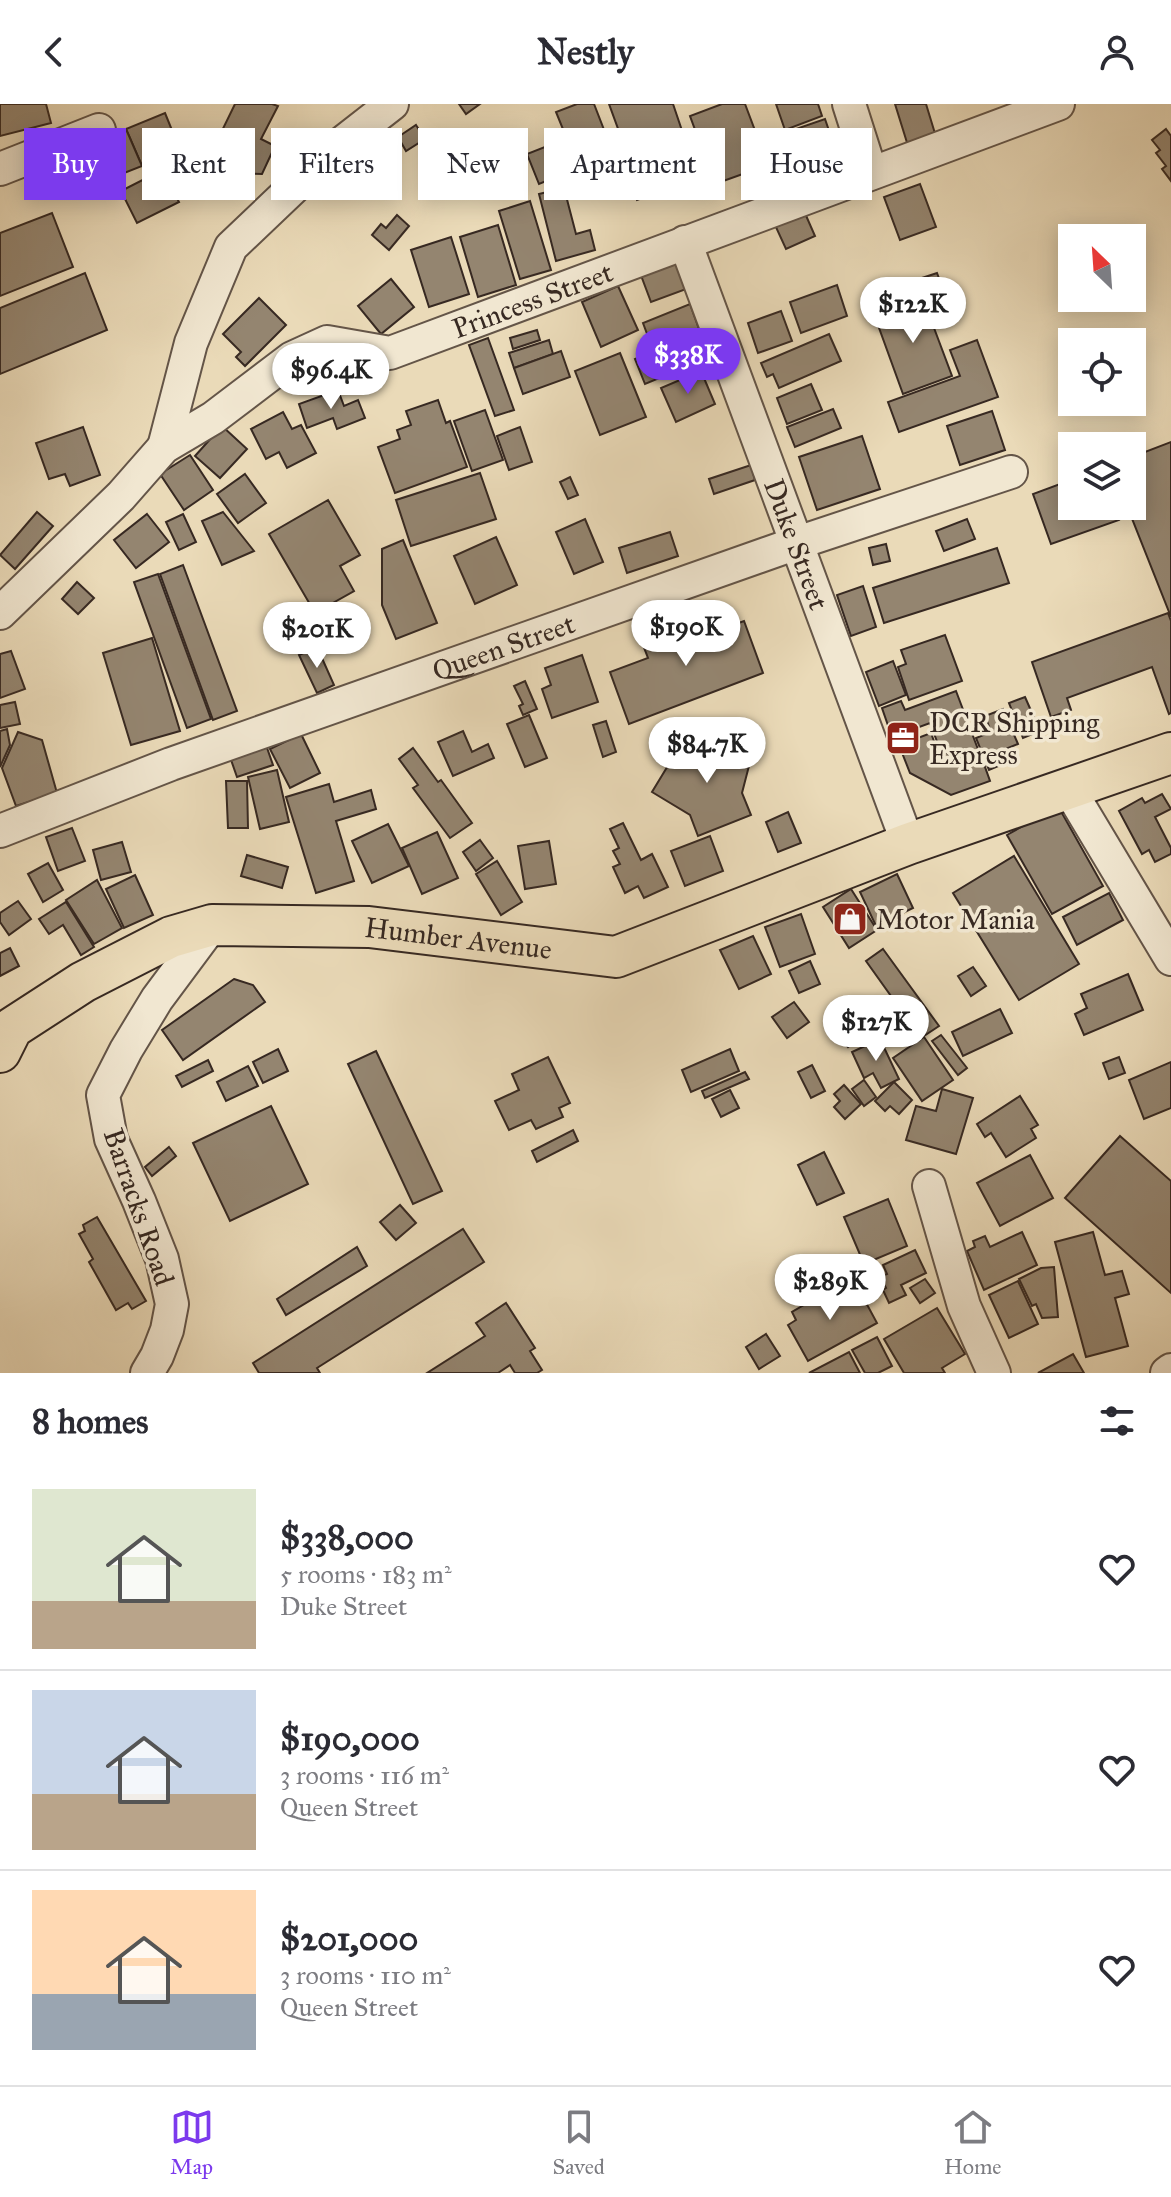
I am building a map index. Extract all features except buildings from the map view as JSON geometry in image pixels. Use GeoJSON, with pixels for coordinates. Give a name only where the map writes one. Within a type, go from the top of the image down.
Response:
{"type":"FeatureCollection","features":[{"type":"Feature","properties":{"kind":"main road","name":"Humber Avenue"},"geometry":{"type":"LineString","coordinates":[[4,1036],[83,982],[171,937],[212,925],[369,927],[616,957],[908,844],[1171,753]]}},
{"type":"Feature","properties":{"kind":"street","name":"Princess Street"},"geometry":{"type":"LineString","coordinates":[[164,447],[191,343],[231,247],[333,150],[392,104]]}},
{"type":"Feature","properties":{"kind":"street"},"geometry":{"type":"LineString","coordinates":[[849,104],[857,128]]}},
{"type":"Feature","properties":{"kind":"street","name":"Princess Street"},"geometry":{"type":"LineString","coordinates":[[872,173],[1058,104]]}},
{"type":"Feature","properties":{"kind":"street"},"geometry":{"type":"LineString","coordinates":[[0,169],[24,160]]}},
{"type":"Feature","properties":{"kind":"street","name":"Princess Street"},"geometry":{"type":"LineString","coordinates":[[0,613],[121,496],[164,447],[213,418],[292,358],[327,342],[390,353],[798,200]]}},
{"type":"Feature","properties":{"kind":"street","name":"Duke Street"},"geometry":{"type":"LineString","coordinates":[[685,242],[908,844]]}},
{"type":"Feature","properties":{"kind":"street","name":"Queen Street"},"geometry":{"type":"LineString","coordinates":[[0,831],[171,764],[797,543],[1011,472]]}},
{"type":"Feature","properties":{"kind":"street"},"geometry":{"type":"LineString","coordinates":[[1069,789],[1171,959]]}},
{"type":"Feature","properties":{"kind":"street","name":"Barracks Road"},"geometry":{"type":"LineString","coordinates":[[147,1373],[167,1330],[172,1304],[162,1259],[111,1139],[103,1095],[157,999],[212,925]]}},
{"type":"Feature","properties":{"kind":"street"},"geometry":{"type":"LineString","coordinates":[[929,1186],[964,1306],[994,1373]]}},
{"type":"Feature","properties":{"kind":"place","name":"DCR Shipping Express"},"geometry":{"type":"Point","coordinates":[903,738]}},
{"type":"Feature","properties":{"kind":"place","name":"Motor Mania"},"geometry":{"type":"Point","coordinates":[850,919]}}]}
